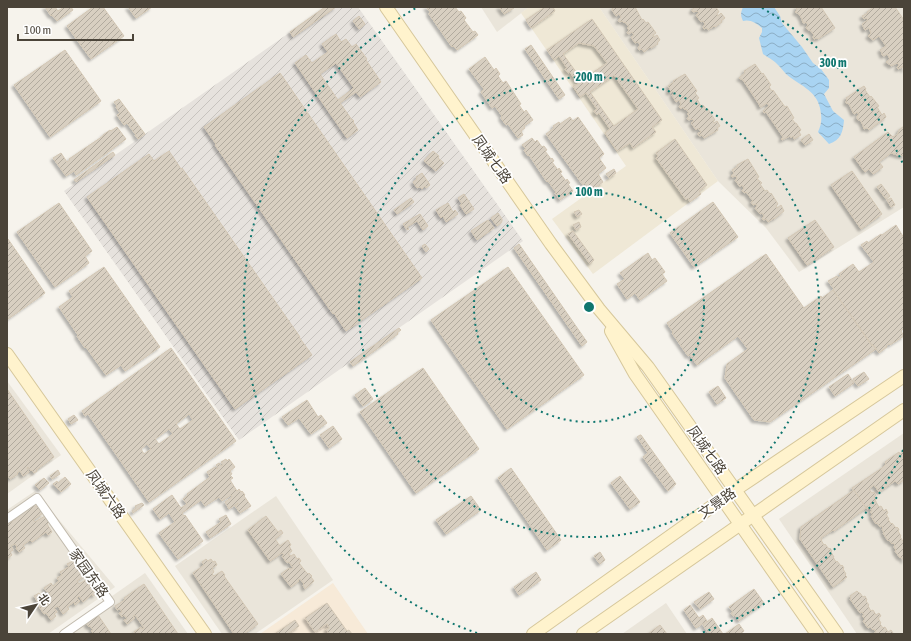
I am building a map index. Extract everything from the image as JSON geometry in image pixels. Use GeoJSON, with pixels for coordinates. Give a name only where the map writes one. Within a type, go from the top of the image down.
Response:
{"type":"FeatureCollection","features":[{"type":"Feature","properties":{"kind":"street","name":"凤城七路"},"geometry":{"type":"LineString","coordinates":[[386,7],[551,244],[599,310],[648,366],[735,490],[754,514],[837,634]]}},
{"type":"Feature","properties":{"kind":"street","name":"凤城七路"},"geometry":{"type":"LineString","coordinates":[[599,310],[635,374],[816,634]]}},
{"type":"Feature","properties":{"kind":"street","name":"凤城六路"},"geometry":{"type":"LineString","coordinates":[[7,354],[205,634]]}},
{"type":"Feature","properties":{"kind":"street","name":"文景路"},"geometry":{"type":"LineString","coordinates":[[533,634],[722,499],[904,376]]}},
{"type":"Feature","properties":{"kind":"street"},"geometry":{"type":"LineString","coordinates":[[583,634],[904,410]]}},
{"type":"Feature","properties":{"kind":"street","name":"家园东路"},"geometry":{"type":"LineString","coordinates":[[7,519],[37,498],[110,602],[64,634]]}},
{"type":"Feature","properties":{"kind":"shaded area"},"geometry":{"type":"Polygon","coordinates":[[[326,7],[358,7],[523,241],[239,440],[64,191],[326,7]]]}},
{"type":"Feature","properties":{"kind":"shaded area"},"geometry":{"type":"Polygon","coordinates":[[[481,7],[529,7],[497,32],[481,7]]]}},
{"type":"Feature","properties":{"kind":"shaded area"},"geometry":{"type":"Polygon","coordinates":[[[529,7],[599,7],[718,181],[593,274],[552,219],[626,166],[521,13],[529,7]]]}},
{"type":"Feature","properties":{"kind":"shaded area"},"geometry":{"type":"Polygon","coordinates":[[[599,7],[904,7],[904,207],[799,272],[766,228],[718,181],[599,7]]]}},
{"type":"Feature","properties":{"kind":"shaded area"},"geometry":{"type":"Polygon","coordinates":[[[7,381],[61,455],[7,494],[7,381]]]}},
{"type":"Feature","properties":{"kind":"shaded area"},"geometry":{"type":"Polygon","coordinates":[[[904,433],[904,634],[857,634],[779,519],[904,433]]]}},
{"type":"Feature","properties":{"kind":"shaded area"},"geometry":{"type":"Polygon","coordinates":[[[35,491],[115,587],[48,634],[7,634],[7,510],[35,491]]]}},
{"type":"Feature","properties":{"kind":"shaded area"},"geometry":{"type":"Polygon","coordinates":[[[276,496],[333,580],[255,634],[222,634],[175,566],[276,496]]]}},
{"type":"Feature","properties":{"kind":"shaded area"},"geometry":{"type":"Polygon","coordinates":[[[145,573],[188,634],[58,634],[145,573]]]}},
{"type":"Feature","properties":{"kind":"shaded area"},"geometry":{"type":"Polygon","coordinates":[[[333,583],[368,634],[260,634],[333,583]]]}},
{"type":"Feature","properties":{"kind":"shaded area"},"geometry":{"type":"Polygon","coordinates":[[[666,603],[687,634],[622,634],[666,603]]]}},
{"type":"Feature","properties":{"kind":"water"},"geometry":{"type":"Polygon","coordinates":[[[743,7],[774,7],[780,16],[782,23],[813,63],[821,69],[829,80],[829,88],[824,94],[833,111],[844,120],[842,132],[839,138],[829,144],[818,132],[821,123],[821,115],[818,102],[815,97],[806,88],[786,74],[776,63],[763,54],[759,38],[762,28],[753,22],[743,21],[741,14],[743,7]]]}},
{"type":"Feature","properties":{"kind":"building"},"geometry":{"type":"Polygon","coordinates":[[[45,7],[55,7],[58,11],[64,7],[71,7],[73,10],[57,21],[52,15],[51,16],[45,7]]]}},
{"type":"Feature","properties":{"kind":"building"},"geometry":{"type":"Polygon","coordinates":[[[93,7],[103,7],[124,36],[91,59],[67,26],[93,7]]]}},
{"type":"Feature","properties":{"kind":"building"},"geometry":{"type":"Polygon","coordinates":[[[128,7],[152,7],[136,18],[128,7]]]}},
{"type":"Feature","properties":{"kind":"building"},"geometry":{"type":"Polygon","coordinates":[[[325,7],[336,7],[293,37],[290,32],[325,7]]]}},
{"type":"Feature","properties":{"kind":"building"},"geometry":{"type":"Polygon","coordinates":[[[426,7],[455,7],[459,12],[461,11],[466,18],[464,20],[473,32],[475,31],[478,35],[457,50],[453,46],[452,47],[429,14],[430,12],[426,7]]]}},
{"type":"Feature","properties":{"kind":"building"},"geometry":{"type":"Polygon","coordinates":[[[499,7],[513,7],[514,8],[504,14],[499,7]]]}},
{"type":"Feature","properties":{"kind":"building"},"geometry":{"type":"Polygon","coordinates":[[[545,7],[553,7],[555,11],[531,28],[526,20],[545,7]]]}},
{"type":"Feature","properties":{"kind":"building"},"geometry":{"type":"Polygon","coordinates":[[[614,7],[635,7],[642,20],[643,19],[646,23],[648,22],[656,33],[653,35],[654,37],[657,35],[660,40],[657,43],[658,44],[651,48],[650,47],[644,52],[642,49],[639,50],[638,48],[640,45],[638,42],[635,43],[631,37],[634,35],[632,32],[629,34],[627,33],[629,30],[627,28],[629,27],[625,22],[618,21],[621,17],[619,14],[616,16],[612,10],[614,7]]]}},
{"type":"Feature","properties":{"kind":"building"},"geometry":{"type":"Polygon","coordinates":[[[693,7],[716,7],[719,12],[717,13],[718,16],[721,13],[725,18],[715,27],[714,26],[708,30],[707,28],[704,29],[703,27],[705,24],[703,21],[701,22],[696,15],[699,13],[697,11],[692,11],[694,8],[693,7]]]}},
{"type":"Feature","properties":{"kind":"building"},"geometry":{"type":"Polygon","coordinates":[[[797,7],[821,7],[835,28],[818,39],[814,39],[814,35],[806,28],[808,25],[806,22],[803,23],[799,14],[795,12],[797,7]]]}},
{"type":"Feature","properties":{"kind":"building"},"geometry":{"type":"Polygon","coordinates":[[[874,7],[895,7],[904,20],[904,70],[902,66],[898,69],[897,67],[899,65],[897,63],[891,66],[886,62],[890,59],[887,54],[884,56],[882,55],[880,50],[886,46],[879,36],[873,40],[868,36],[871,33],[869,28],[864,29],[862,24],[868,20],[862,16],[874,7]]]}},
{"type":"Feature","properties":{"kind":"building"},"geometry":{"type":"Polygon","coordinates":[[[359,16],[365,24],[359,29],[353,21],[359,16]]]}},
{"type":"Feature","properties":{"kind":"building"},"geometry":{"type":"Polygon","coordinates":[[[592,19],[662,120],[652,127],[656,132],[633,148],[630,143],[617,151],[605,133],[610,129],[599,113],[597,115],[594,111],[597,109],[586,93],[580,97],[573,86],[578,84],[570,72],[568,73],[565,69],[567,68],[559,56],[554,60],[547,50],[592,19]],[[579,43],[563,54],[582,80],[607,63],[594,46],[579,43]],[[614,75],[590,92],[614,126],[638,109],[614,75]]]}},
{"type":"Feature","properties":{"kind":"building"},"geometry":{"type":"Polygon","coordinates":[[[336,34],[341,42],[346,39],[352,47],[356,44],[381,82],[360,97],[356,92],[340,103],[354,121],[353,122],[358,130],[347,138],[295,63],[306,55],[312,63],[328,52],[322,44],[336,34]],[[336,63],[320,74],[338,100],[354,88],[336,63]]]}},
{"type":"Feature","properties":{"kind":"building"},"geometry":{"type":"Polygon","coordinates":[[[531,45],[565,95],[559,99],[525,49],[531,45]]]}},
{"type":"Feature","properties":{"kind":"building"},"geometry":{"type":"Polygon","coordinates":[[[65,50],[101,101],[50,137],[14,85],[65,50]]]}},
{"type":"Feature","properties":{"kind":"building"},"geometry":{"type":"Polygon","coordinates":[[[485,57],[494,70],[496,68],[500,74],[498,76],[503,83],[506,81],[521,104],[519,105],[524,112],[526,110],[533,120],[524,126],[525,128],[521,131],[523,135],[518,138],[508,124],[506,125],[495,106],[492,108],[481,92],[484,89],[469,69],[485,57]]]}},
{"type":"Feature","properties":{"kind":"building"},"geometry":{"type":"Polygon","coordinates":[[[755,64],[771,85],[769,87],[772,91],[773,90],[785,107],[787,106],[794,118],[792,119],[801,130],[799,132],[801,135],[794,139],[793,136],[791,138],[790,136],[782,140],[781,139],[783,137],[766,112],[764,113],[763,111],[769,106],[767,103],[760,107],[743,80],[739,78],[745,73],[744,71],[755,64]]]}},
{"type":"Feature","properties":{"kind":"building"},"geometry":{"type":"Polygon","coordinates":[[[280,73],[422,278],[346,331],[215,145],[216,144],[204,127],[280,73]]]}},
{"type":"Feature","properties":{"kind":"building"},"geometry":{"type":"Polygon","coordinates":[[[685,74],[697,91],[695,93],[699,98],[697,99],[701,106],[703,105],[707,110],[708,109],[715,120],[713,121],[714,123],[717,121],[720,126],[717,128],[718,130],[704,138],[702,135],[698,135],[698,133],[701,132],[698,128],[696,130],[691,123],[694,121],[692,119],[687,119],[689,116],[687,114],[689,113],[686,109],[685,110],[683,107],[681,109],[679,107],[681,104],[679,100],[676,102],[672,95],[674,93],[673,91],[670,93],[668,91],[670,89],[668,86],[674,82],[673,81],[685,74]]]}},
{"type":"Feature","properties":{"kind":"building"},"geometry":{"type":"Polygon","coordinates":[[[864,86],[870,97],[871,96],[879,106],[877,107],[882,115],[884,113],[886,117],[869,130],[867,128],[864,129],[860,120],[857,118],[859,115],[857,112],[855,114],[853,113],[849,104],[846,103],[846,98],[864,86]]]}},
{"type":"Feature","properties":{"kind":"building"},"geometry":{"type":"Polygon","coordinates":[[[119,99],[145,134],[138,139],[127,123],[124,125],[117,115],[120,113],[114,102],[119,99]]]}},
{"type":"Feature","properties":{"kind":"building"},"geometry":{"type":"Polygon","coordinates":[[[570,117],[573,121],[578,117],[604,154],[599,158],[606,168],[598,174],[603,182],[589,192],[585,186],[585,183],[583,185],[546,134],[554,128],[553,126],[559,122],[560,124],[570,117]]]}},
{"type":"Feature","properties":{"kind":"building"},"geometry":{"type":"Polygon","coordinates":[[[904,126],[904,157],[902,155],[891,153],[879,162],[883,167],[873,174],[869,169],[865,172],[854,157],[888,132],[893,137],[898,134],[899,130],[904,126]]]}},
{"type":"Feature","properties":{"kind":"building"},"geometry":{"type":"Polygon","coordinates":[[[117,127],[126,139],[76,175],[74,171],[66,176],[53,158],[61,153],[67,162],[70,160],[69,159],[110,130],[111,131],[117,127]]]}},
{"type":"Feature","properties":{"kind":"building"},"geometry":{"type":"Polygon","coordinates":[[[809,134],[813,140],[805,145],[801,140],[809,134]]]}},
{"type":"Feature","properties":{"kind":"building"},"geometry":{"type":"Polygon","coordinates":[[[532,138],[535,142],[537,140],[542,147],[544,146],[547,150],[545,151],[554,161],[552,162],[558,170],[559,168],[562,172],[560,173],[566,181],[567,179],[570,183],[568,184],[573,191],[560,200],[555,193],[556,192],[524,150],[526,149],[522,145],[532,138]]]}},
{"type":"Feature","properties":{"kind":"building"},"geometry":{"type":"Polygon","coordinates":[[[675,139],[707,185],[699,191],[701,194],[690,202],[688,198],[686,200],[656,158],[658,156],[656,153],[675,139]]]}},
{"type":"Feature","properties":{"kind":"building"},"geometry":{"type":"Polygon","coordinates":[[[169,151],[312,355],[235,409],[87,197],[149,154],[154,161],[169,151]]]}},
{"type":"Feature","properties":{"kind":"building"},"geometry":{"type":"Polygon","coordinates":[[[433,151],[444,163],[436,171],[424,161],[433,151]]]}},
{"type":"Feature","properties":{"kind":"building"},"geometry":{"type":"Polygon","coordinates":[[[113,152],[115,155],[76,182],[74,180],[113,152]]]}},
{"type":"Feature","properties":{"kind":"building"},"geometry":{"type":"Polygon","coordinates":[[[748,159],[759,177],[757,178],[762,183],[760,184],[765,191],[767,190],[770,194],[771,193],[778,204],[776,206],[777,208],[781,205],[784,211],[768,222],[766,219],[762,219],[764,216],[755,208],[757,206],[756,204],[753,205],[751,202],[753,201],[746,192],[745,193],[742,191],[744,188],[742,185],[740,187],[735,180],[737,179],[736,176],[731,176],[734,173],[732,170],[737,167],[737,165],[748,159]]]}},
{"type":"Feature","properties":{"kind":"building"},"geometry":{"type":"Polygon","coordinates":[[[614,169],[616,173],[609,178],[606,174],[614,169]]]}},
{"type":"Feature","properties":{"kind":"building"},"geometry":{"type":"Polygon","coordinates":[[[852,171],[882,214],[861,229],[831,185],[852,171]]]}},
{"type":"Feature","properties":{"kind":"building"},"geometry":{"type":"Polygon","coordinates":[[[422,173],[430,185],[426,188],[425,186],[422,189],[420,187],[417,188],[413,182],[417,179],[416,177],[422,173]]]}},
{"type":"Feature","properties":{"kind":"building"},"geometry":{"type":"Polygon","coordinates":[[[881,184],[890,196],[886,199],[877,187],[881,184]]]}},
{"type":"Feature","properties":{"kind":"building"},"geometry":{"type":"Polygon","coordinates":[[[464,194],[474,209],[466,214],[460,205],[462,204],[458,198],[464,194]]]}},
{"type":"Feature","properties":{"kind":"building"},"geometry":{"type":"Polygon","coordinates":[[[411,198],[414,202],[397,214],[394,210],[411,198]]]}},
{"type":"Feature","properties":{"kind":"building"},"geometry":{"type":"Polygon","coordinates":[[[891,198],[895,205],[891,207],[887,200],[891,198]]]}},
{"type":"Feature","properties":{"kind":"building"},"geometry":{"type":"Polygon","coordinates":[[[713,202],[738,237],[694,267],[670,233],[713,202]]]}},
{"type":"Feature","properties":{"kind":"building"},"geometry":{"type":"Polygon","coordinates":[[[59,203],[92,251],[85,256],[89,263],[55,287],[17,232],[59,203]]]}},
{"type":"Feature","properties":{"kind":"building"},"geometry":{"type":"Polygon","coordinates":[[[448,203],[453,212],[455,210],[458,214],[446,222],[443,216],[441,218],[436,210],[448,203]]]}},
{"type":"Feature","properties":{"kind":"building"},"geometry":{"type":"Polygon","coordinates":[[[579,210],[582,214],[577,217],[574,212],[579,210]]]}},
{"type":"Feature","properties":{"kind":"building"},"geometry":{"type":"Polygon","coordinates":[[[498,213],[502,221],[497,226],[491,218],[498,213]]]}},
{"type":"Feature","properties":{"kind":"building"},"geometry":{"type":"Polygon","coordinates":[[[420,214],[428,226],[423,230],[417,221],[407,227],[409,229],[407,230],[403,224],[420,214]]]}},
{"type":"Feature","properties":{"kind":"building"},"geometry":{"type":"Polygon","coordinates":[[[488,220],[494,228],[477,240],[471,231],[488,220]]]}},
{"type":"Feature","properties":{"kind":"building"},"geometry":{"type":"Polygon","coordinates":[[[815,220],[834,247],[807,265],[788,238],[815,220]]]}},
{"type":"Feature","properties":{"kind":"building"},"geometry":{"type":"Polygon","coordinates":[[[579,222],[581,227],[576,230],[573,225],[579,222]]]}},
{"type":"Feature","properties":{"kind":"building"},"geometry":{"type":"Polygon","coordinates":[[[896,225],[904,238],[904,328],[901,331],[904,336],[886,346],[887,347],[879,353],[828,281],[837,276],[838,278],[841,276],[839,274],[853,264],[859,272],[874,262],[861,245],[867,241],[868,243],[881,234],[882,235],[896,225]]]}},
{"type":"Feature","properties":{"kind":"building"},"geometry":{"type":"Polygon","coordinates":[[[573,231],[594,260],[590,264],[568,234],[573,231]]]}},
{"type":"Feature","properties":{"kind":"building"},"geometry":{"type":"Polygon","coordinates":[[[8,239],[45,293],[8,319],[7,240],[8,239]]]}},
{"type":"Feature","properties":{"kind":"building"},"geometry":{"type":"Polygon","coordinates":[[[425,244],[429,249],[426,252],[422,246],[425,244]]]}},
{"type":"Feature","properties":{"kind":"building"},"geometry":{"type":"Polygon","coordinates":[[[519,244],[587,342],[582,346],[514,248],[519,244]]]}},
{"type":"Feature","properties":{"kind":"building"},"geometry":{"type":"Polygon","coordinates":[[[648,253],[652,260],[655,258],[665,272],[662,274],[667,281],[640,300],[635,293],[627,299],[617,284],[625,279],[620,273],[648,253]]]}},
{"type":"Feature","properties":{"kind":"building"},"geometry":{"type":"Polygon","coordinates":[[[766,254],[804,308],[821,296],[822,298],[833,290],[872,346],[873,345],[876,349],[770,422],[754,420],[725,378],[727,364],[748,349],[738,336],[697,365],[690,355],[688,356],[667,323],[766,254]]]}},
{"type":"Feature","properties":{"kind":"building"},"geometry":{"type":"Polygon","coordinates":[[[104,267],[160,347],[125,371],[121,365],[106,375],[86,347],[85,348],[59,307],[73,297],[69,291],[104,267]]]}},
{"type":"Feature","properties":{"kind":"building"},"geometry":{"type":"Polygon","coordinates":[[[508,267],[584,375],[507,429],[431,320],[508,267]]]}},
{"type":"Feature","properties":{"kind":"building"},"geometry":{"type":"Polygon","coordinates":[[[399,328],[401,330],[397,333],[398,334],[353,366],[350,362],[399,328]]]}},
{"type":"Feature","properties":{"kind":"building"},"geometry":{"type":"Polygon","coordinates":[[[171,348],[236,441],[149,502],[88,414],[85,416],[82,411],[171,348]],[[189,414],[176,424],[180,429],[193,420],[189,414]],[[169,429],[155,439],[159,444],[173,434],[169,429]],[[147,444],[141,449],[144,454],[151,449],[147,444]]]}},
{"type":"Feature","properties":{"kind":"building"},"geometry":{"type":"Polygon","coordinates":[[[423,368],[479,449],[416,493],[360,412],[423,368]]]}},
{"type":"Feature","properties":{"kind":"building"},"geometry":{"type":"Polygon","coordinates":[[[864,372],[869,379],[858,386],[853,379],[864,372]]]}},
{"type":"Feature","properties":{"kind":"building"},"geometry":{"type":"Polygon","coordinates":[[[848,374],[854,383],[835,396],[829,387],[848,374]]]}},
{"type":"Feature","properties":{"kind":"building"},"geometry":{"type":"Polygon","coordinates":[[[718,386],[726,398],[717,404],[709,392],[718,386]]]}},
{"type":"Feature","properties":{"kind":"building"},"geometry":{"type":"Polygon","coordinates":[[[365,388],[373,399],[363,406],[355,395],[365,388]]]}},
{"type":"Feature","properties":{"kind":"building"},"geometry":{"type":"Polygon","coordinates":[[[7,389],[54,457],[34,473],[28,467],[29,472],[23,476],[20,471],[10,479],[7,475],[7,389]]]}},
{"type":"Feature","properties":{"kind":"building"},"geometry":{"type":"Polygon","coordinates":[[[307,400],[318,417],[321,415],[327,423],[311,434],[299,418],[288,425],[282,417],[307,400]]]}},
{"type":"Feature","properties":{"kind":"building"},"geometry":{"type":"Polygon","coordinates":[[[74,415],[78,420],[71,424],[68,419],[74,415]]]}},
{"type":"Feature","properties":{"kind":"building"},"geometry":{"type":"Polygon","coordinates":[[[333,426],[342,439],[329,448],[320,435],[333,426]]]}},
{"type":"Feature","properties":{"kind":"building"},"geometry":{"type":"Polygon","coordinates":[[[640,435],[676,484],[668,491],[643,457],[648,453],[637,437],[640,435]]]}},
{"type":"Feature","properties":{"kind":"building"},"geometry":{"type":"Polygon","coordinates":[[[904,451],[904,480],[898,484],[895,481],[879,492],[874,485],[869,489],[876,495],[874,497],[876,500],[866,508],[852,488],[882,468],[886,464],[885,462],[899,452],[900,454],[904,451]]]}},
{"type":"Feature","properties":{"kind":"building"},"geometry":{"type":"Polygon","coordinates":[[[226,459],[227,461],[229,459],[235,467],[230,471],[232,474],[230,475],[233,478],[230,480],[237,491],[239,489],[241,492],[242,491],[251,506],[240,513],[235,506],[238,503],[229,509],[225,502],[232,497],[231,495],[222,501],[219,497],[205,506],[201,500],[182,513],[203,541],[178,559],[159,533],[175,522],[169,513],[160,519],[153,509],[172,495],[181,508],[187,504],[183,499],[188,495],[187,494],[210,477],[207,472],[215,467],[217,469],[218,468],[216,465],[219,463],[221,466],[223,465],[221,462],[226,459]]]}},
{"type":"Feature","properties":{"kind":"building"},"geometry":{"type":"Polygon","coordinates":[[[511,468],[561,540],[547,550],[498,478],[511,468]]]}},
{"type":"Feature","properties":{"kind":"building"},"geometry":{"type":"Polygon","coordinates":[[[58,470],[60,474],[52,479],[50,476],[58,470]]]}},
{"type":"Feature","properties":{"kind":"building"},"geometry":{"type":"Polygon","coordinates":[[[620,476],[640,502],[630,509],[611,483],[620,476]]]}},
{"type":"Feature","properties":{"kind":"building"},"geometry":{"type":"Polygon","coordinates":[[[65,477],[71,484],[61,492],[53,484],[57,481],[58,483],[65,477]]]}},
{"type":"Feature","properties":{"kind":"building"},"geometry":{"type":"Polygon","coordinates":[[[44,478],[49,483],[40,490],[35,485],[44,478]]]}},
{"type":"Feature","properties":{"kind":"building"},"geometry":{"type":"Polygon","coordinates":[[[854,490],[866,508],[834,531],[833,530],[821,538],[824,545],[825,544],[832,551],[831,552],[836,562],[837,561],[844,568],[845,575],[847,577],[833,587],[800,539],[801,527],[854,490]]]}},
{"type":"Feature","properties":{"kind":"building"},"geometry":{"type":"Polygon","coordinates":[[[471,496],[481,510],[446,534],[436,520],[471,496]]]}},
{"type":"Feature","properties":{"kind":"building"},"geometry":{"type":"Polygon","coordinates":[[[31,499],[36,507],[38,506],[43,513],[33,520],[35,522],[45,516],[49,522],[47,524],[52,532],[48,535],[46,532],[32,542],[30,540],[23,545],[25,548],[19,552],[15,544],[11,546],[13,550],[10,552],[12,555],[7,559],[7,523],[8,524],[16,519],[14,516],[31,499]]]}},
{"type":"Feature","properties":{"kind":"building"},"geometry":{"type":"Polygon","coordinates":[[[876,501],[879,507],[881,506],[884,511],[886,509],[888,513],[886,514],[891,524],[892,523],[899,529],[898,531],[901,536],[900,537],[903,541],[904,540],[904,561],[895,551],[895,545],[889,540],[888,541],[883,533],[882,526],[880,527],[877,523],[876,524],[871,516],[873,515],[870,512],[872,511],[870,508],[867,509],[866,507],[876,501]]]}},
{"type":"Feature","properties":{"kind":"building"},"geometry":{"type":"Polygon","coordinates":[[[142,503],[144,505],[133,513],[132,511],[136,508],[135,506],[142,503]]]}},
{"type":"Feature","properties":{"kind":"building"},"geometry":{"type":"Polygon","coordinates":[[[226,515],[231,524],[210,538],[206,532],[221,522],[219,519],[226,515]]]}},
{"type":"Feature","properties":{"kind":"building"},"geometry":{"type":"Polygon","coordinates":[[[266,516],[278,532],[281,530],[283,533],[275,539],[280,546],[288,540],[292,551],[288,554],[291,556],[294,554],[297,559],[299,558],[301,561],[299,563],[308,574],[309,573],[312,576],[311,577],[314,581],[305,589],[304,584],[300,579],[291,587],[281,574],[289,568],[293,568],[282,556],[284,555],[282,553],[270,561],[248,530],[266,516]]]}},
{"type":"Feature","properties":{"kind":"building"},"geometry":{"type":"Polygon","coordinates":[[[600,552],[605,560],[600,564],[594,556],[600,552]]]}},
{"type":"Feature","properties":{"kind":"building"},"geometry":{"type":"Polygon","coordinates":[[[206,559],[208,561],[211,559],[213,562],[215,561],[217,565],[212,568],[214,572],[212,574],[214,576],[222,571],[258,624],[244,634],[234,634],[193,573],[204,565],[202,562],[206,559]]]}},
{"type":"Feature","properties":{"kind":"building"},"geometry":{"type":"Polygon","coordinates":[[[73,561],[79,570],[82,568],[86,575],[77,581],[79,584],[89,578],[93,584],[90,586],[96,594],[93,596],[92,594],[83,602],[79,596],[77,598],[80,601],[75,605],[74,602],[67,607],[69,609],[63,614],[58,606],[54,608],[57,612],[54,614],[56,616],[51,620],[46,613],[44,614],[34,596],[39,593],[41,596],[44,594],[47,597],[50,595],[44,588],[51,583],[53,586],[59,581],[57,578],[62,575],[60,572],[69,567],[67,564],[73,561]]]}},
{"type":"Feature","properties":{"kind":"building"},"geometry":{"type":"Polygon","coordinates":[[[536,572],[541,580],[519,595],[514,587],[536,572]]]}},
{"type":"Feature","properties":{"kind":"building"},"geometry":{"type":"Polygon","coordinates":[[[144,584],[178,634],[135,634],[134,632],[141,627],[142,629],[144,628],[135,615],[133,616],[135,618],[127,624],[124,620],[127,619],[124,615],[122,617],[119,613],[122,612],[120,609],[117,610],[115,606],[125,600],[124,598],[144,584]]]}},
{"type":"Feature","properties":{"kind":"building"},"geometry":{"type":"Polygon","coordinates":[[[754,589],[764,603],[739,621],[735,615],[733,616],[731,613],[733,612],[729,607],[754,589]]]}},
{"type":"Feature","properties":{"kind":"building"},"geometry":{"type":"Polygon","coordinates":[[[857,591],[863,597],[865,596],[871,611],[873,610],[876,615],[879,613],[881,616],[878,618],[883,628],[885,627],[888,632],[891,630],[893,633],[892,634],[875,634],[874,633],[876,632],[874,629],[873,630],[870,627],[868,628],[863,621],[865,619],[862,616],[864,615],[862,612],[860,613],[850,599],[850,596],[857,591]]]}},
{"type":"Feature","properties":{"kind":"building"},"geometry":{"type":"Polygon","coordinates":[[[709,592],[714,599],[700,609],[694,602],[709,592]]]}},
{"type":"Feature","properties":{"kind":"building"},"geometry":{"type":"Polygon","coordinates":[[[327,603],[347,631],[349,630],[352,634],[329,634],[326,629],[329,628],[327,624],[315,632],[305,618],[327,603]]]}},
{"type":"Feature","properties":{"kind":"building"},"geometry":{"type":"Polygon","coordinates":[[[690,605],[699,618],[703,615],[707,621],[696,628],[684,610],[690,605]]]}},
{"type":"Feature","properties":{"kind":"building"},"geometry":{"type":"Polygon","coordinates":[[[98,615],[111,634],[94,634],[91,631],[93,630],[86,623],[98,615]]]}},
{"type":"Feature","properties":{"kind":"building"},"geometry":{"type":"Polygon","coordinates":[[[712,618],[723,634],[709,634],[703,625],[712,618]]]}},
{"type":"Feature","properties":{"kind":"building"},"geometry":{"type":"Polygon","coordinates":[[[295,620],[299,626],[288,634],[276,633],[295,620]]]}},
{"type":"Feature","properties":{"kind":"building"},"geometry":{"type":"Polygon","coordinates":[[[739,624],[744,631],[740,634],[725,634],[739,624]]]}},
{"type":"Feature","properties":{"kind":"building"},"geometry":{"type":"Polygon","coordinates":[[[660,625],[667,634],[648,634],[660,625]]]}}]}
